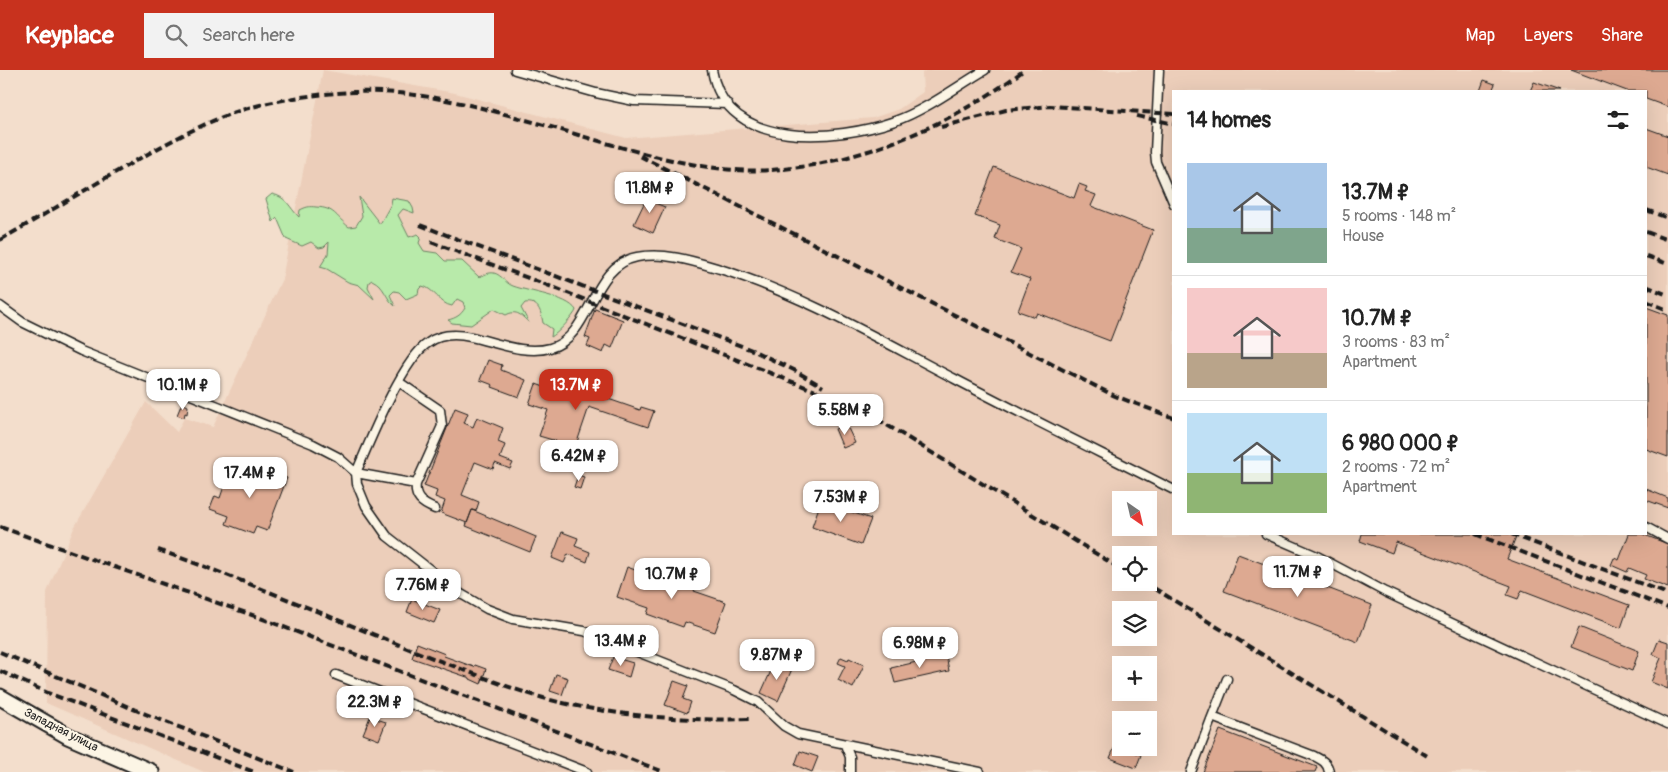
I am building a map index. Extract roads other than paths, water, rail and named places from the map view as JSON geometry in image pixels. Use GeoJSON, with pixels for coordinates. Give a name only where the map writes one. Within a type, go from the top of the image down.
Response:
{"type":"FeatureCollection","features":[{"type":"Feature","properties":{"kind":"street","name":"Западная улица"},"geometry":{"type":"LineString","coordinates":[[0,697],[68,736],[151,772]]}},
{"type":"Feature","properties":{"kind":"lane"},"geometry":{"type":"LineString","coordinates":[[515,70],[596,93],[634,100],[728,104]]}},
{"type":"Feature","properties":{"kind":"lane"},"geometry":{"type":"LineString","coordinates":[[712,70],[728,104],[742,118],[761,129],[802,135],[827,134],[877,126],[896,120],[916,111],[984,70]]}},
{"type":"Feature","properties":{"kind":"lane"},"geometry":{"type":"LineString","coordinates":[[1159,70],[1155,152],[1158,167],[1172,199]]}},
{"type":"Feature","properties":{"kind":"lane"},"geometry":{"type":"LineString","coordinates":[[980,772],[798,734],[784,726],[767,709],[747,696],[584,631],[513,619],[487,609],[461,594],[387,536],[366,506],[357,484],[356,473],[380,418],[420,349],[429,341],[440,337],[464,336],[529,350],[553,348],[568,337],[605,278],[616,267],[628,260],[639,257],[680,257],[731,272],[796,297],[864,330],[956,380],[1172,489]]}},
{"type":"Feature","properties":{"kind":"lane"},"geometry":{"type":"LineString","coordinates":[[0,306],[22,322],[75,348],[313,444],[338,457],[356,473],[416,484]]}},
{"type":"Feature","properties":{"kind":"lane"},"geometry":{"type":"LineString","coordinates":[[400,382],[436,406],[442,415],[442,426],[416,484],[418,498],[422,503],[435,508]]}},
{"type":"Feature","properties":{"kind":"lane"},"geometry":{"type":"LineString","coordinates":[[1647,528],[1668,539]]}},
{"type":"Feature","properties":{"kind":"lane"},"geometry":{"type":"LineString","coordinates":[[1268,535],[1317,556],[1385,592],[1668,724]]}},
{"type":"Feature","properties":{"kind":"lane"},"geometry":{"type":"LineString","coordinates":[[336,675],[587,772]]}},
{"type":"Feature","properties":{"kind":"lane"},"geometry":{"type":"LineString","coordinates":[[1190,772],[1227,679]]}},
{"type":"Feature","properties":{"kind":"lane"},"geometry":{"type":"LineString","coordinates":[[1212,717],[1323,760],[1328,767],[1328,772]]}},
{"type":"Feature","properties":{"kind":"lane"},"geometry":{"type":"LineString","coordinates":[[845,745],[850,757],[850,772]]}},
{"type":"Feature","properties":{"kind":"railway"},"geometry":{"type":"LineString","coordinates":[[0,240],[194,129],[245,109],[292,98],[354,92],[380,92],[432,97],[482,108],[661,158],[723,169],[762,170],[802,167],[842,159],[882,146],[921,131],[958,113],[993,92],[1024,70]]}},
{"type":"Feature","properties":{"kind":"railway"},"geometry":{"type":"LineString","coordinates":[[941,127],[1006,110],[1050,106],[1172,114]]}},
{"type":"Feature","properties":{"kind":"railway"},"geometry":{"type":"LineString","coordinates":[[1137,116],[1172,124]]}},
{"type":"Feature","properties":{"kind":"railway"},"geometry":{"type":"LineString","coordinates":[[640,156],[1115,396],[1172,417]]}},
{"type":"Feature","properties":{"kind":"railway"},"geometry":{"type":"LineString","coordinates":[[1647,210],[1668,218]]}},
{"type":"Feature","properties":{"kind":"railway"},"geometry":{"type":"LineString","coordinates":[[420,225],[752,350],[794,370],[823,387]]}},
{"type":"Feature","properties":{"kind":"railway"},"geometry":{"type":"LineString","coordinates":[[1647,232],[1668,240]]}},
{"type":"Feature","properties":{"kind":"railway"},"geometry":{"type":"LineString","coordinates":[[431,242],[555,288],[846,403],[869,414],[1112,563]]}},
{"type":"Feature","properties":{"kind":"railway"},"geometry":{"type":"LineString","coordinates":[[1647,256],[1668,264]]}},
{"type":"Feature","properties":{"kind":"railway"},"geometry":{"type":"LineString","coordinates":[[1647,286],[1668,295]]}},
{"type":"Feature","properties":{"kind":"railway"},"geometry":{"type":"LineString","coordinates":[[1647,301],[1668,310]]}},
{"type":"Feature","properties":{"kind":"railway"},"geometry":{"type":"LineString","coordinates":[[0,527],[255,616],[664,772]]}},
{"type":"Feature","properties":{"kind":"railway"},"geometry":{"type":"LineString","coordinates":[[1478,535],[1668,608]]}},
{"type":"Feature","properties":{"kind":"railway"},"geometry":{"type":"LineString","coordinates":[[1514,535],[1668,594]]}},
{"type":"Feature","properties":{"kind":"railway"},"geometry":{"type":"LineString","coordinates":[[158,550],[231,577],[448,664],[548,699],[586,708],[633,715],[680,719],[751,719]]}},
{"type":"Feature","properties":{"kind":"railway"},"geometry":{"type":"LineString","coordinates":[[1157,590],[1429,757]]}},
{"type":"Feature","properties":{"kind":"railway"},"geometry":{"type":"LineString","coordinates":[[0,652],[138,711],[294,772]]}},
{"type":"Feature","properties":{"kind":"railway"},"geometry":{"type":"LineString","coordinates":[[0,671],[48,693],[254,772]]}}]}
